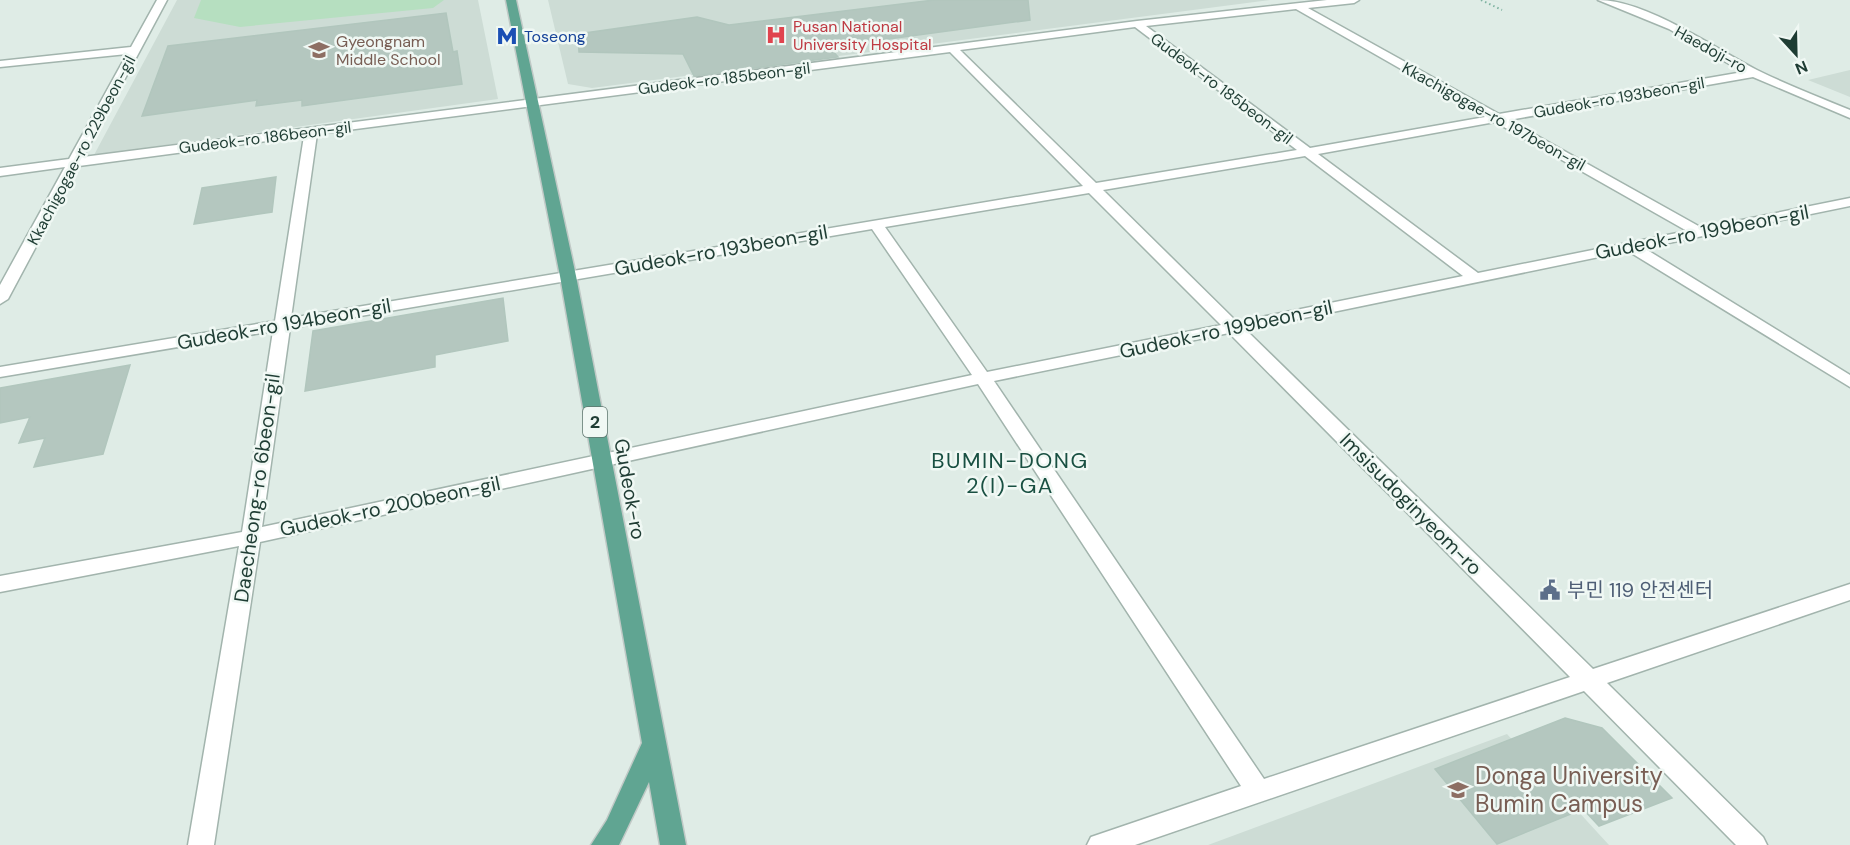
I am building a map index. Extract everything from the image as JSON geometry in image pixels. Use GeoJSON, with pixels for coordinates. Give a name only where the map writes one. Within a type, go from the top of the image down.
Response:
{"type":"FeatureCollection","features":[{"type":"Feature","properties":{"kind":"main road","name":"Gudeok-ro"},"geometry":{"type":"LineString","coordinates":[[511,0],[530,102],[568,276],[673,845]]}},
{"type":"Feature","properties":{"kind":"main road"},"geometry":{"type":"LineString","coordinates":[[604,845],[616,828],[654,743]]}},
{"type":"Feature","properties":{"kind":"street","name":"Kkachigogae-ro 229beon-gil"},"geometry":{"type":"LineString","coordinates":[[0,299],[162,0]]}},
{"type":"Feature","properties":{"kind":"street","name":"Gudeok-ro 185beon-gil"},"geometry":{"type":"LineString","coordinates":[[530,102],[953,49],[1291,3],[1354,0]]}},
{"type":"Feature","properties":{"kind":"street","name":"Haedoji-ro"},"geometry":{"type":"LineString","coordinates":[[1603,0],[1673,27],[1754,73],[1850,114]]}},
{"type":"Feature","properties":{"kind":"street","name":"Kkachigogae-ro 197beon-gil"},"geometry":{"type":"LineString","coordinates":[[1291,3],[1701,233]]}},
{"type":"Feature","properties":{"kind":"street","name":"Gudeok-ro 185beon-gil"},"geometry":{"type":"LineString","coordinates":[[1137,24],[1307,152]]}},
{"type":"Feature","properties":{"kind":"street"},"geometry":{"type":"LineString","coordinates":[[953,49],[1234,328]]}},
{"type":"Feature","properties":{"kind":"street"},"geometry":{"type":"LineString","coordinates":[[0,64],[135,50]]}},
{"type":"Feature","properties":{"kind":"street","name":"Gudeok-ro 193beon-gil"},"geometry":{"type":"LineString","coordinates":[[568,276],[1307,152],[1754,73]]}},
{"type":"Feature","properties":{"kind":"street","name":"Gudeok-ro 186beon-gil"},"geometry":{"type":"LineString","coordinates":[[0,172],[530,102]]}},
{"type":"Feature","properties":{"kind":"street","name":"Daecheong-ro 6beon-gil"},"geometry":{"type":"LineString","coordinates":[[201,845],[251,537],[311,131]]}},
{"type":"Feature","properties":{"kind":"street"},"geometry":{"type":"LineString","coordinates":[[1307,152],[1475,278]]}},
{"type":"Feature","properties":{"kind":"street","name":"Gudeok-ro 199beon-gil"},"geometry":{"type":"LineString","coordinates":[[602,459],[982,378],[1850,202]]}},
{"type":"Feature","properties":{"kind":"street"},"geometry":{"type":"LineString","coordinates":[[874,224],[982,378],[1259,792]]}},
{"type":"Feature","properties":{"kind":"street"},"geometry":{"type":"LineString","coordinates":[[1630,246],[1850,382]]}},
{"type":"Feature","properties":{"kind":"street","name":"Gudeok-ro 194beon-gil"},"geometry":{"type":"LineString","coordinates":[[0,372],[568,276]]}},
{"type":"Feature","properties":{"kind":"street","name":"Imsisudoginyeom-ro"},"geometry":{"type":"LineString","coordinates":[[1234,328],[1754,845]]}},
{"type":"Feature","properties":{"kind":"street","name":"Gudeok-ro 200beon-gil"},"geometry":{"type":"LineString","coordinates":[[0,584],[251,537],[602,459]]}},
{"type":"Feature","properties":{"kind":"street"},"geometry":{"type":"LineString","coordinates":[[1100,845],[1142,839],[1259,792],[1850,592]]}},
{"type":"Feature","properties":{"kind":"path"},"geometry":{"type":"LineString","coordinates":[[1481,0],[1502,10]]}},
{"type":"Feature","properties":{"kind":"shaded area","name":"Gyeongnam Middle School"},"geometry":{"type":"Polygon","coordinates":[[[177,0],[478,0],[498,99],[94,155],[177,0]]]}},
{"type":"Feature","properties":{"kind":"shaded area","name":"Pusan National University Hospital"},"geometry":{"type":"Polygon","coordinates":[[[548,0],[1270,0],[592,88],[568,84],[548,0]]]}},
{"type":"Feature","properties":{"kind":"shaded area"},"geometry":{"type":"Polygon","coordinates":[[[1850,70],[1850,97],[1808,80],[1850,70]]]}},
{"type":"Feature","properties":{"kind":"shaded area","name":"Donga University Bumin Campus"},"geometry":{"type":"Polygon","coordinates":[[[1507,734],[1609,845],[1208,845],[1507,734]]]}},
{"type":"Feature","properties":{"kind":"green space"},"geometry":{"type":"Polygon","coordinates":[[[201,0],[444,0],[433,8],[240,27],[194,18],[201,0]]]}},
{"type":"Feature","properties":{"kind":"building"},"geometry":{"type":"Polygon","coordinates":[[[934,0],[1028,0],[1030,20],[829,47],[838,57],[694,76],[683,54],[579,52],[578,34],[697,17],[729,25],[934,0]]]}},
{"type":"Feature","properties":{"kind":"building"},"geometry":{"type":"Polygon","coordinates":[[[446,13],[453,52],[457,51],[462,84],[302,106],[302,100],[256,106],[257,100],[142,116],[168,46],[446,13]]]}},
{"type":"Feature","properties":{"kind":"building"},"geometry":{"type":"Polygon","coordinates":[[[276,177],[272,212],[194,224],[202,188],[276,177]]]}},
{"type":"Feature","properties":{"kind":"building"},"geometry":{"type":"Polygon","coordinates":[[[503,298],[508,341],[435,355],[435,367],[305,391],[313,331],[503,298]]]}},
{"type":"Feature","properties":{"kind":"building"},"geometry":{"type":"Polygon","coordinates":[[[130,365],[103,454],[34,467],[45,438],[19,443],[30,417],[0,423],[0,388],[130,365]]]}},
{"type":"Feature","properties":{"kind":"building"},"geometry":{"type":"Polygon","coordinates":[[[1565,718],[1602,728],[1672,798],[1599,826],[1583,809],[1497,844],[1435,769],[1565,718]]]}},
{"type":"Feature","properties":{"kind":"place","name":"Pusan National University Hospital"},"geometry":{"type":"Point","coordinates":[776,35]}},
{"type":"Feature","properties":{"kind":"place","name":"Toseong"},"geometry":{"type":"Point","coordinates":[507,36]}},
{"type":"Feature","properties":{"kind":"place","name":"Gyeongnam Middle School"},"geometry":{"type":"Point","coordinates":[319,50]}},
{"type":"Feature","properties":{"kind":"place","name":"부민 119 안전센터"},"geometry":{"type":"Point","coordinates":[1550,590]}},
{"type":"Feature","properties":{"kind":"place","name":"Donga University Bumin Campus"},"geometry":{"type":"Point","coordinates":[1458,790]}},
{"type":"Feature","properties":{"kind":"district","name":"BUMIN-DONG 2(I)-GA"},"geometry":{"type":"Point","coordinates":[1010,473]}}]}
